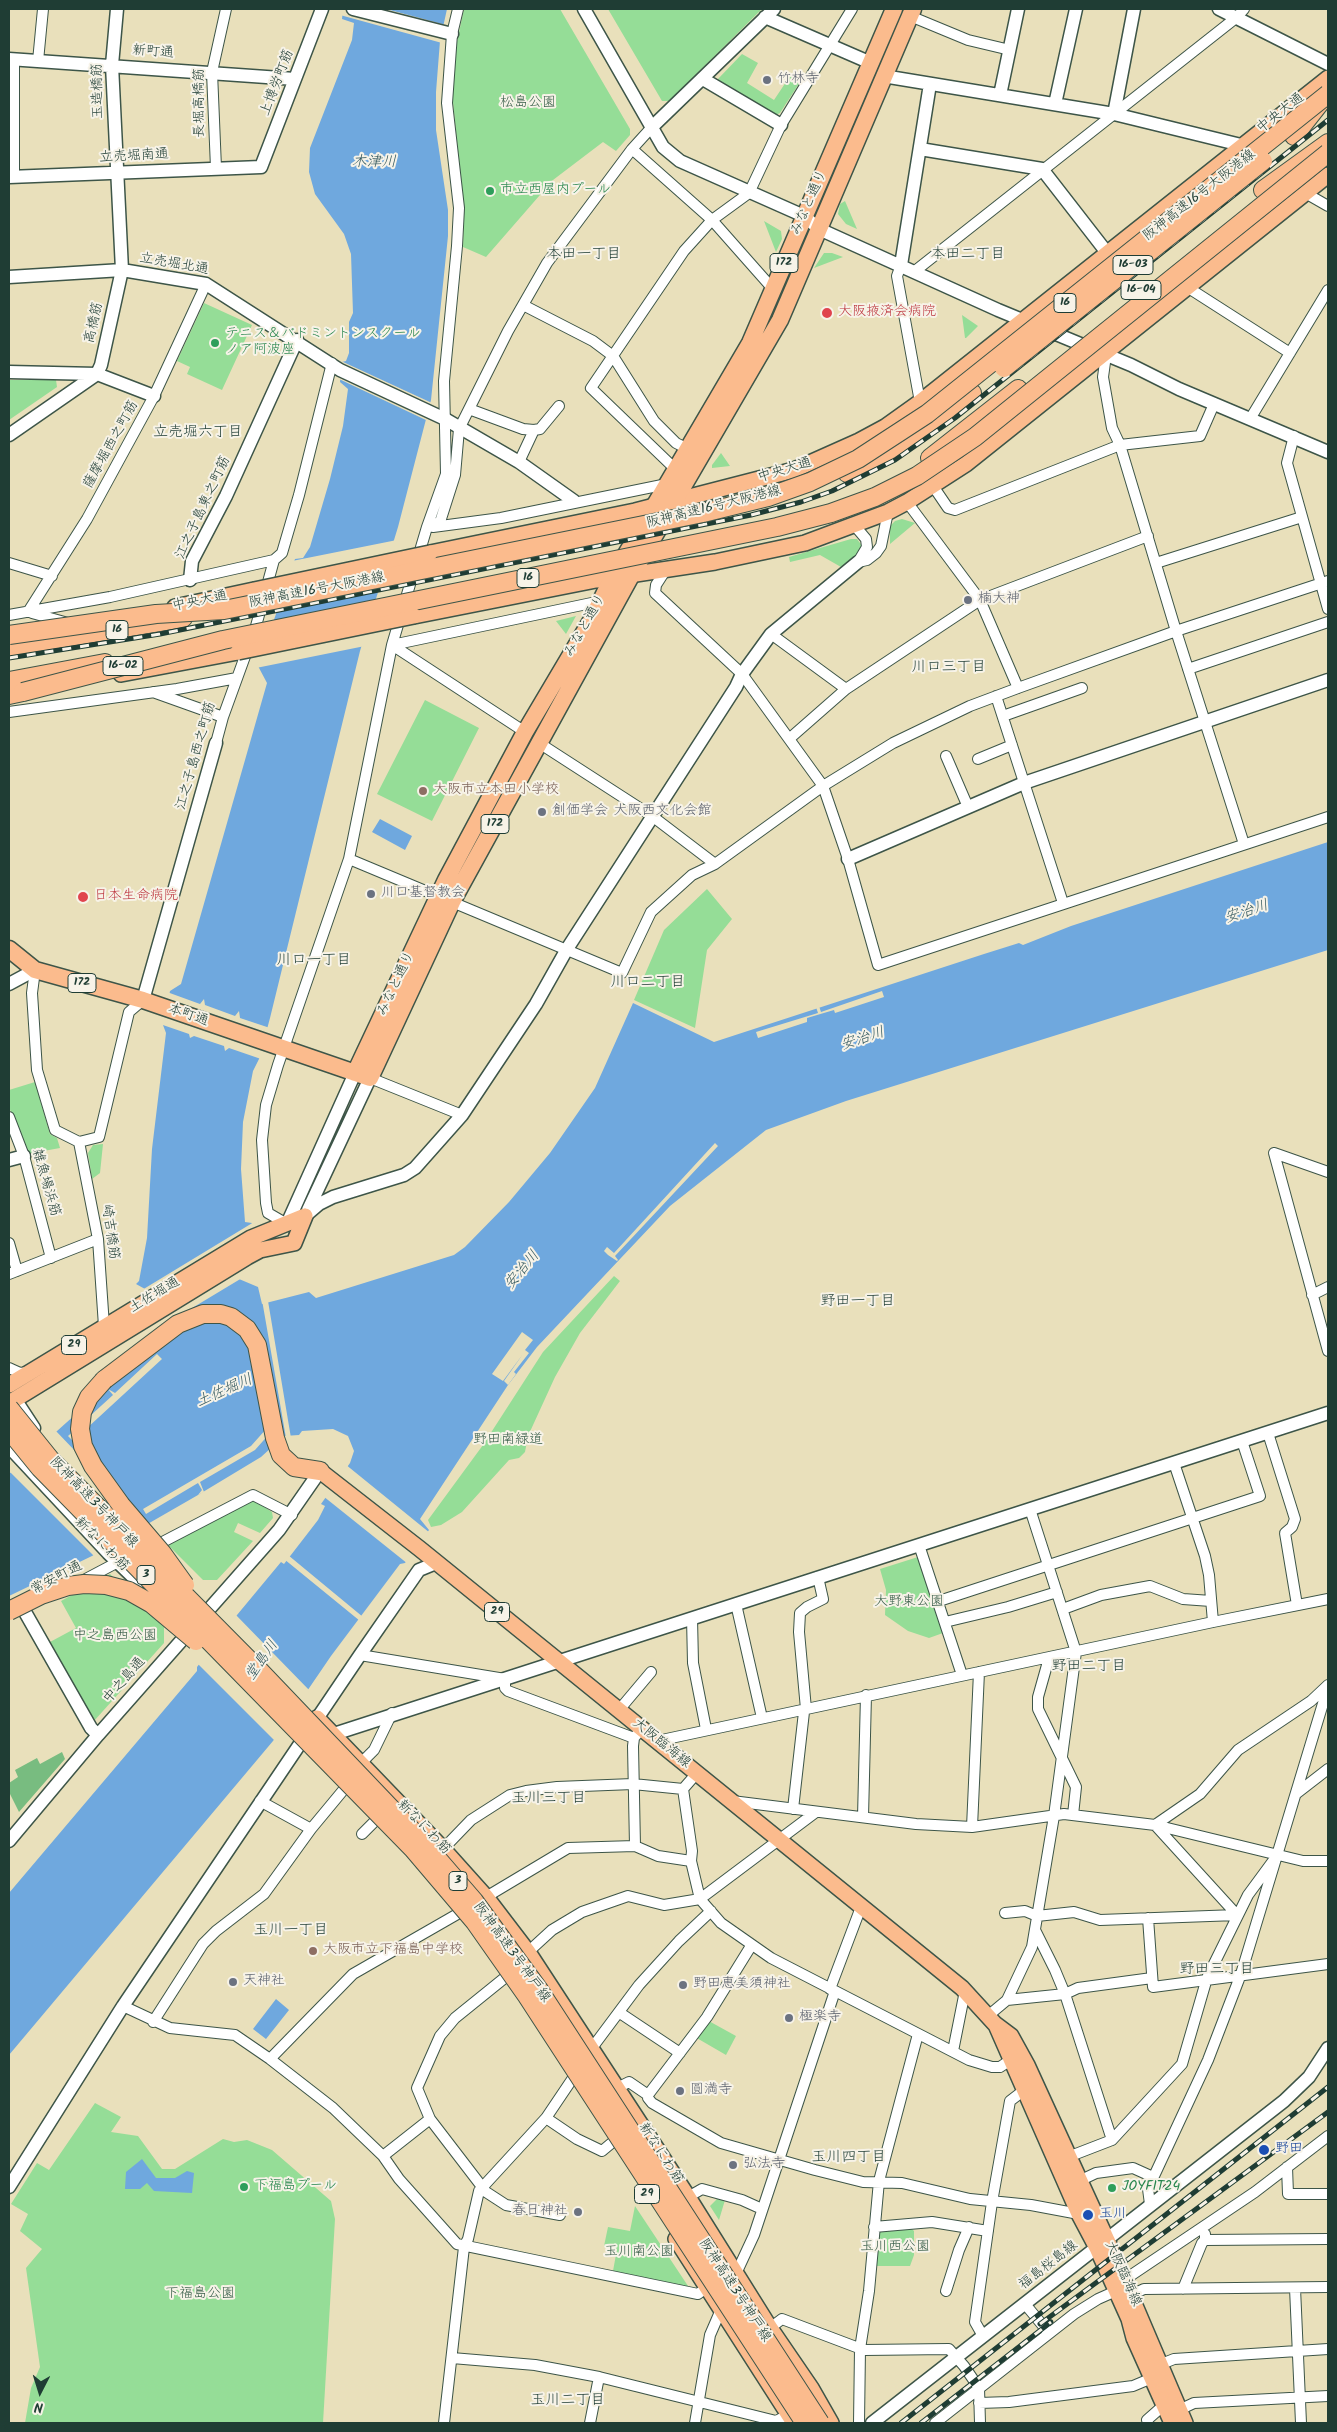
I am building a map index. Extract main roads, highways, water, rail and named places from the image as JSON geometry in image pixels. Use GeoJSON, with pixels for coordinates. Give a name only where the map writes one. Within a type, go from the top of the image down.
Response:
{"type":"FeatureCollection","features":[{"type":"Feature","properties":{"kind":"highway","name":"みなと通り"},"geometry":{"type":"LineString","coordinates":[[362,1076],[526,732],[601,601],[612,578],[750,343],[894,9]]}},
{"type":"Feature","properties":{"kind":"highway","name":"みなと通り"},"geometry":{"type":"LineString","coordinates":[[445,899],[539,743],[631,576],[780,320],[912,12]]}},
{"type":"Feature","properties":{"kind":"highway","name":"16-03"},"geometry":{"type":"LineString","coordinates":[[789,490],[834,478],[862,466],[915,436],[1294,136],[1312,116],[1328,92]]}},
{"type":"Feature","properties":{"kind":"highway","name":"阪神高速16号大阪港線"},"geometry":{"type":"LineString","coordinates":[[9,647],[224,610],[703,513],[789,490],[858,459],[910,426],[1328,92]]}},
{"type":"Feature","properties":{"kind":"highway","name":"16-04"},"geometry":{"type":"LineString","coordinates":[[831,514],[880,490],[936,454],[1293,166],[1328,143]]}},
{"type":"Feature","properties":{"kind":"highway","name":"阪神高速16号大阪港線"},"geometry":{"type":"LineString","coordinates":[[9,681],[223,640],[753,532],[831,514],[917,476],[975,437],[1328,153]]}},
{"type":"Feature","properties":{"kind":"highway","name":"16"},"geometry":{"type":"LineString","coordinates":[[9,636],[156,614],[224,610]]}},
{"type":"Feature","properties":{"kind":"highway","name":"16-02"},"geometry":{"type":"LineString","coordinates":[[9,694],[223,640]]}},
{"type":"Feature","properties":{"kind":"highway","name":"本町通"},"geometry":{"type":"LineString","coordinates":[[9,950],[35,970],[144,1000],[362,1076]]}},
{"type":"Feature","properties":{"kind":"highway","name":"3"},"geometry":{"type":"LineString","coordinates":[[214,1618],[121,1505],[93,1466],[81,1438],[81,1418],[85,1404],[99,1385],[178,1324],[203,1314],[222,1314],[231,1317],[247,1329],[257,1345],[278,1448],[289,1464],[325,1474]]}},
{"type":"Feature","properties":{"kind":"highway","name":"阪神高速3号神戸線"},"geometry":{"type":"LineString","coordinates":[[10,1400],[57,1466],[151,1563],[214,1618],[423,1842],[486,1915],[539,1990],[820,2423]]}},
{"type":"Feature","properties":{"kind":"highway","name":"阪神高速3号神戸線"},"geometry":{"type":"LineString","coordinates":[[9,1430],[40,1468],[287,1725],[418,1856],[453,1895],[502,1959],[804,2423]]}},
{"type":"Feature","properties":{"kind":"highway","name":"3"},"geometry":{"type":"LineString","coordinates":[[17,1611],[41,1595],[76,1584],[98,1583],[129,1591],[159,1609],[287,1725]]}},
{"type":"Feature","properties":{"kind":"main road","name":"中央大通"},"geometry":{"type":"LineString","coordinates":[[9,636],[77,625],[254,590],[654,506],[794,470],[859,441],[885,427],[920,402],[1108,254],[1241,145],[1328,78]]}},
{"type":"Feature","properties":{"kind":"main road"},"geometry":{"type":"LineString","coordinates":[[9,694],[238,652],[612,578],[665,572],[805,543],[855,526],[908,502],[966,464],[1106,355],[1187,287],[1328,175]]}},
{"type":"Feature","properties":{"kind":"main road","name":"土佐堀通"},"geometry":{"type":"LineString","coordinates":[[9,1385],[252,1238],[305,1216]]}},
{"type":"Feature","properties":{"kind":"main road","name":"みなと通り"},"geometry":{"type":"LineString","coordinates":[[287,1244],[305,1216]]}},
{"type":"Feature","properties":{"kind":"main road","name":"みなと通り"},"geometry":{"type":"LineString","coordinates":[[287,1224],[287,1244]]}},
{"type":"Feature","properties":{"kind":"main road","name":"土佐堀通"},"geometry":{"type":"LineString","coordinates":[[10,1400],[145,1321],[247,1257],[260,1250],[287,1244]]}},
{"type":"Feature","properties":{"kind":"main road","name":"大阪臨海線"},"geometry":{"type":"LineString","coordinates":[[325,1474],[619,1710],[638,1733],[657,1741],[965,1991],[992,2019],[1012,2036],[1079,2181],[1102,2244],[1124,2289],[1156,2372],[1179,2419]]}},
{"type":"Feature","properties":{"kind":"main road","name":"新なにわ筋"},"geometry":{"type":"LineString","coordinates":[[312,1713],[443,1849],[486,1897],[528,1952],[688,2197],[770,2328],[811,2388],[831,2423]]}},
{"type":"Feature","properties":{"kind":"main road","name":"新なにわ筋"},"geometry":{"type":"LineString","coordinates":[[300,1743],[376,1820],[461,1912],[507,1976],[614,2140],[720,2311],[791,2419]]}},
{"type":"Feature","properties":{"kind":"main road","name":"大阪臨海線"},"geometry":{"type":"LineString","coordinates":[[992,2019],[1012,2060],[1023,2091],[1079,2214],[1102,2244]]}},
{"type":"Feature","properties":{"kind":"main road","name":"大阪臨海線"},"geometry":{"type":"LineString","coordinates":[[1156,2372],[1164,2405],[1179,2419]]}},
{"type":"Feature","properties":{"kind":"water"},"geometry":{"type":"Polygon","coordinates":[[[343,9],[447,9],[440,41],[436,92],[436,130],[448,210],[448,236],[431,400],[398,527],[360,651],[270,1018],[259,1059],[253,1071],[243,1122],[241,1169],[245,1222],[252,1223],[239,1279],[258,1287],[262,1304],[309,1292],[316,1298],[454,1255],[465,1247],[509,1202],[550,1153],[595,1088],[633,1003],[714,1042],[1019,943],[1023,945],[1071,926],[1328,842],[1328,950],[846,1101],[766,1130],[670,1206],[537,1347],[508,1385],[420,1519],[429,1530],[405,1563],[400,1564],[331,1656],[273,1741],[9,2055],[9,1893],[197,1671],[197,1667],[237,1615],[281,1562],[284,1564],[318,1520],[325,1506],[321,1504],[350,1463],[354,1451],[348,1436],[333,1429],[302,1431],[299,1435],[284,1436],[261,1457],[198,1495],[92,1556],[9,1596],[9,1474],[76,1414],[91,1405],[133,1366],[151,1339],[145,1289],[136,1284],[139,1281],[147,1238],[152,1149],[166,1033],[163,1025],[170,991],[181,984],[267,683],[258,666],[295,559],[303,558],[310,547],[343,426],[348,389],[340,382],[342,362],[346,361],[349,353],[349,322],[353,313],[351,254],[344,234],[315,194],[309,172],[310,148],[352,40],[354,23],[342,19],[343,9]]]}},
{"type":"Feature","properties":{"kind":"water"},"geometry":{"type":"Polygon","coordinates":[[[380,819],[412,836],[405,850],[372,832],[380,819]]]}},
{"type":"Feature","properties":{"kind":"water"},"geometry":{"type":"Polygon","coordinates":[[[276,1999],[289,2010],[266,2039],[253,2029],[276,1999]]]}},
{"type":"Feature","properties":{"kind":"water"},"geometry":{"type":"Polygon","coordinates":[[[142,2159],[156,2178],[175,2178],[187,2171],[194,2173],[192,2193],[154,2191],[147,2183],[140,2189],[125,2189],[126,2172],[142,2159]]]}},
{"type":"Feature","properties":{"kind":"railway"},"geometry":{"type":"LineString","coordinates":[[9,658],[160,634],[751,515],[801,502],[832,491],[895,460],[955,418],[1328,120]]}},
{"type":"Feature","properties":{"kind":"railway"},"geometry":{"type":"LineString","coordinates":[[901,2423],[1328,2087]]}},
{"type":"Feature","properties":{"kind":"railway"},"geometry":{"type":"LineString","coordinates":[[1040,2324],[1328,2112]]}},
{"type":"Feature","properties":{"kind":"railway"},"geometry":{"type":"LineString","coordinates":[[921,2423],[1051,2322]]}},
{"type":"Feature","properties":{"kind":"place","name":"竹林寺"},"geometry":{"type":"Point","coordinates":[767,80]}},
{"type":"Feature","properties":{"kind":"place","name":"市立西屋内プール"},"geometry":{"type":"Point","coordinates":[490,191]}},
{"type":"Feature","properties":{"kind":"place","name":"大阪掖済会病院"},"geometry":{"type":"Point","coordinates":[827,313]}},
{"type":"Feature","properties":{"kind":"place","name":"テニス＆バドミントンスクール ノア阿波座"},"geometry":{"type":"Point","coordinates":[215,343]}},
{"type":"Feature","properties":{"kind":"place","name":"楠大神"},"geometry":{"type":"Point","coordinates":[968,600]}},
{"type":"Feature","properties":{"kind":"place","name":"大阪市立本田小学校"},"geometry":{"type":"Point","coordinates":[423,791]}},
{"type":"Feature","properties":{"kind":"place","name":"創価学会 大阪西文化会館"},"geometry":{"type":"Point","coordinates":[542,812]}},
{"type":"Feature","properties":{"kind":"place","name":"川口基督教会"},"geometry":{"type":"Point","coordinates":[371,894]}},
{"type":"Feature","properties":{"kind":"place","name":"日本生命病院"},"geometry":{"type":"Point","coordinates":[83,897]}},
{"type":"Feature","properties":{"kind":"place","name":"大阪市立下福島中学校"},"geometry":{"type":"Point","coordinates":[313,1951]}},
{"type":"Feature","properties":{"kind":"place","name":"天神社"},"geometry":{"type":"Point","coordinates":[233,1982]}},
{"type":"Feature","properties":{"kind":"place","name":"野田恵美須神社"},"geometry":{"type":"Point","coordinates":[683,1985]}},
{"type":"Feature","properties":{"kind":"place","name":"極楽寺"},"geometry":{"type":"Point","coordinates":[789,2018]}},
{"type":"Feature","properties":{"kind":"place","name":"圓満寺"},"geometry":{"type":"Point","coordinates":[680,2091]}},
{"type":"Feature","properties":{"kind":"place","name":"野田"},"geometry":{"type":"Point","coordinates":[1264,2150]}},
{"type":"Feature","properties":{"kind":"place","name":"弘法寺"},"geometry":{"type":"Point","coordinates":[733,2165]}},
{"type":"Feature","properties":{"kind":"place","name":"下福島プール"},"geometry":{"type":"Point","coordinates":[244,2187]}},
{"type":"Feature","properties":{"kind":"place","name":"JOYFIT24"},"geometry":{"type":"Point","coordinates":[1112,2188]}},
{"type":"Feature","properties":{"kind":"place","name":"春日神社"},"geometry":{"type":"Point","coordinates":[578,2212]}},
{"type":"Feature","properties":{"kind":"place","name":"玉川"},"geometry":{"type":"Point","coordinates":[1088,2215]}},
{"type":"Feature","properties":{"kind":"district","name":"本田一丁目"},"geometry":{"type":"Point","coordinates":[584,255]}},
{"type":"Feature","properties":{"kind":"district","name":"本田二丁目"},"geometry":{"type":"Point","coordinates":[968,255]}},
{"type":"Feature","properties":{"kind":"district","name":"立売堀六丁目"},"geometry":{"type":"Point","coordinates":[198,433]}},
{"type":"Feature","properties":{"kind":"district","name":"川口三丁目"},"geometry":{"type":"Point","coordinates":[949,668]}},
{"type":"Feature","properties":{"kind":"district","name":"川口一丁目"},"geometry":{"type":"Point","coordinates":[314,961]}},
{"type":"Feature","properties":{"kind":"district","name":"川口二丁目"},"geometry":{"type":"Point","coordinates":[648,983]}},
{"type":"Feature","properties":{"kind":"district","name":"野田一丁目"},"geometry":{"type":"Point","coordinates":[858,1302]}},
{"type":"Feature","properties":{"kind":"district","name":"野田二丁目"},"geometry":{"type":"Point","coordinates":[1089,1667]}},
{"type":"Feature","properties":{"kind":"district","name":"玉川三丁目"},"geometry":{"type":"Point","coordinates":[549,1799]}},
{"type":"Feature","properties":{"kind":"district","name":"玉川一丁目"},"geometry":{"type":"Point","coordinates":[291,1931]}},
{"type":"Feature","properties":{"kind":"district","name":"野田三丁目"},"geometry":{"type":"Point","coordinates":[1217,1970]}},
{"type":"Feature","properties":{"kind":"district","name":"玉川四丁目"},"geometry":{"type":"Point","coordinates":[849,2158]}},
{"type":"Feature","properties":{"kind":"district","name":"玉川二丁目"},"geometry":{"type":"Point","coordinates":[568,2401]}},
{"type":"Feature","properties":{"kind":"park label","name":"松島公園"},"geometry":{"type":"Point","coordinates":[528,104]}},
{"type":"Feature","properties":{"kind":"park label","name":"野田南緑道"},"geometry":{"type":"Point","coordinates":[508,1441]}},
{"type":"Feature","properties":{"kind":"park label","name":"大野東公園"},"geometry":{"type":"Point","coordinates":[909,1603]}},
{"type":"Feature","properties":{"kind":"park label","name":"中之島西公園"},"geometry":{"type":"Point","coordinates":[115,1637]}},
{"type":"Feature","properties":{"kind":"park label","name":"玉川西公園"},"geometry":{"type":"Point","coordinates":[895,2248]}},
{"type":"Feature","properties":{"kind":"park label","name":"玉川南公園"},"geometry":{"type":"Point","coordinates":[639,2253]}},
{"type":"Feature","properties":{"kind":"park label","name":"下福島公園"},"geometry":{"type":"Point","coordinates":[200,2295]}},
{"type":"Feature","properties":{"kind":"water label","name":"木津川"},"geometry":{"type":"Point","coordinates":[374,163]}},
{"type":"Feature","properties":{"kind":"water label","name":"安治川"},"geometry":{"type":"Point","coordinates":[1247,913]}},
{"type":"Feature","properties":{"kind":"water label","name":"安治川"},"geometry":{"type":"Point","coordinates":[863,1040]}},
{"type":"Feature","properties":{"kind":"water label","name":"安治川"},"geometry":{"type":"Point","coordinates":[523,1271]}},
{"type":"Feature","properties":{"kind":"water label","name":"土佐堀川"},"geometry":{"type":"Point","coordinates":[225,1392]}},
{"type":"Feature","properties":{"kind":"water label","name":"堂島川"},"geometry":{"type":"Point","coordinates":[263,1661]}}]}
